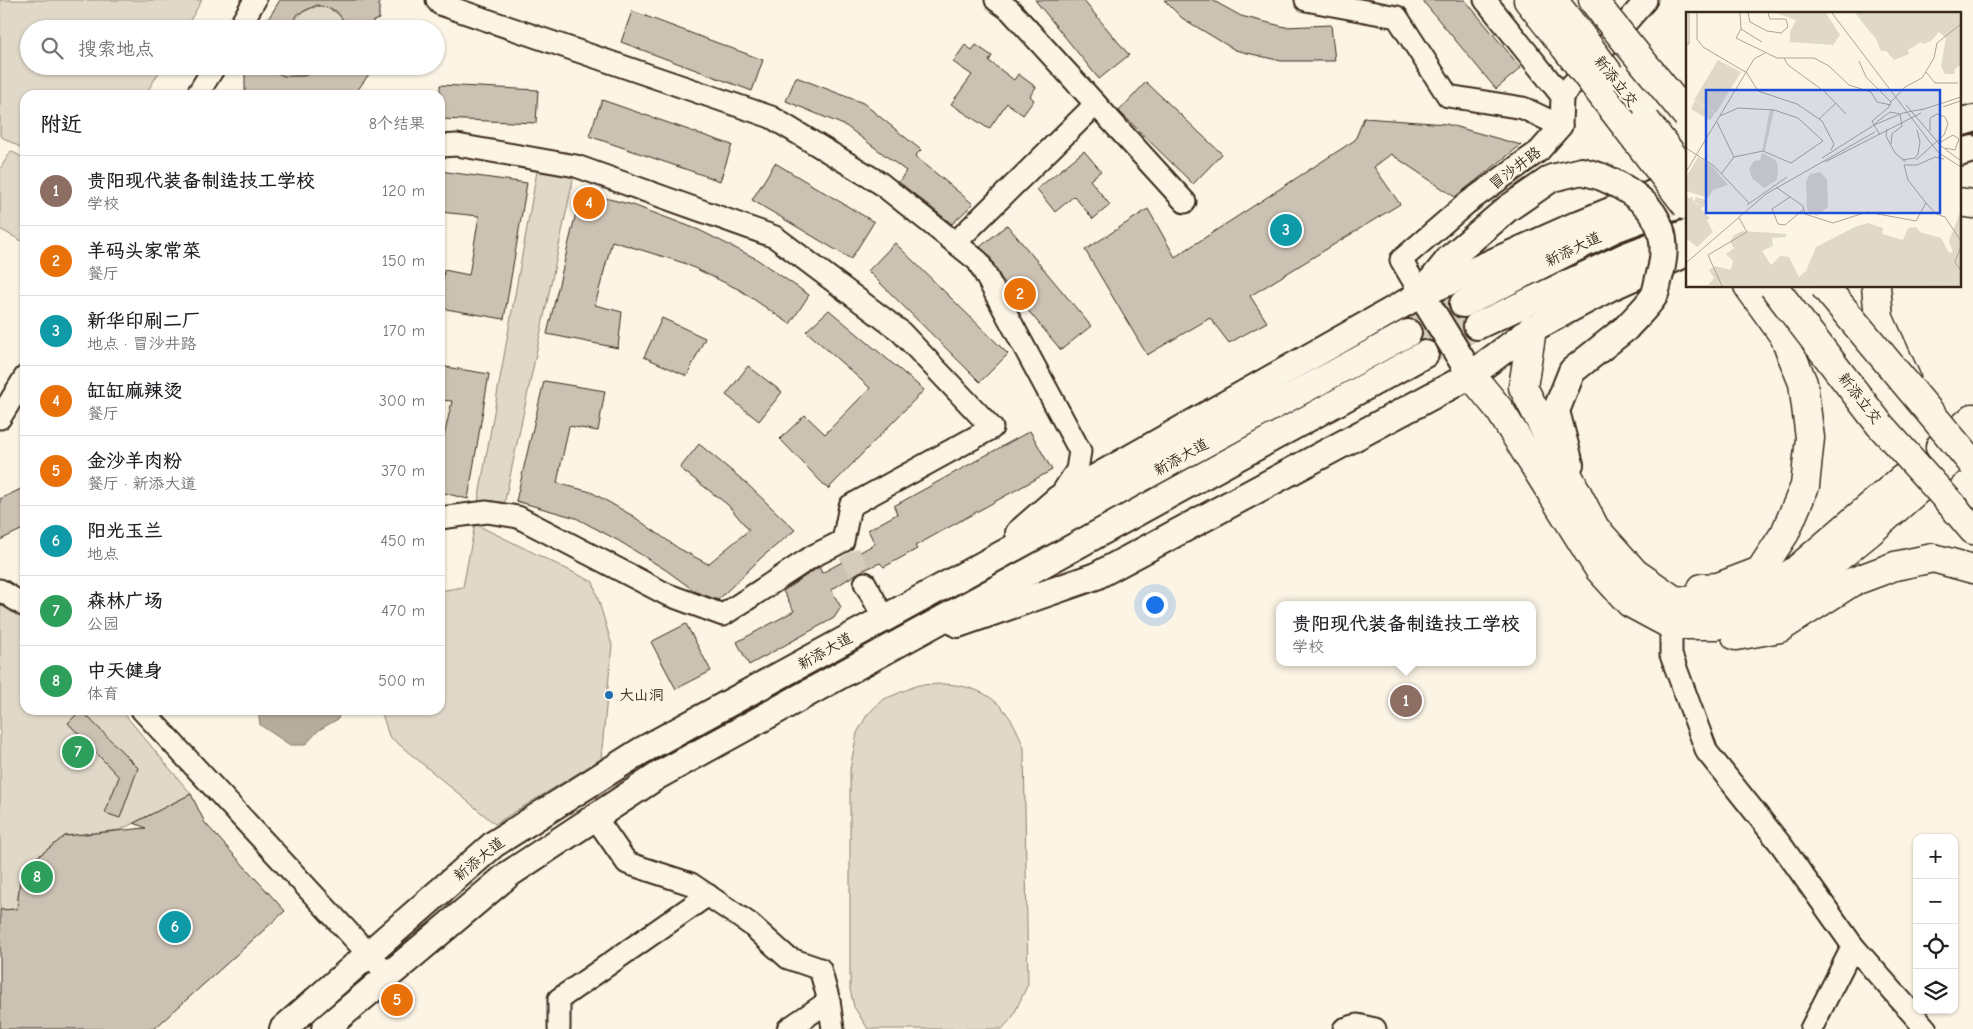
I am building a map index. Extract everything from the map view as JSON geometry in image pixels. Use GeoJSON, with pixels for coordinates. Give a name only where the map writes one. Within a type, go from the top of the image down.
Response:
{"type":"FeatureCollection","features":[{"type":"Feature","properties":{"kind":"highway"},"geometry":{"type":"LineString","coordinates":[[1528,0],[1573,42]]}},
{"type":"Feature","properties":{"kind":"highway"},"geometry":{"type":"LineString","coordinates":[[1553,0],[1573,42],[1686,205]]}},
{"type":"Feature","properties":{"kind":"highway"},"geometry":{"type":"LineString","coordinates":[[1600,8],[1686,115]]}},
{"type":"Feature","properties":{"kind":"highway","name":"新添立交"},"geometry":{"type":"LineString","coordinates":[[1573,42],[1686,173]]}},
{"type":"Feature","properties":{"kind":"highway"},"geometry":{"type":"LineString","coordinates":[[1960,202],[1973,204]]}},
{"type":"Feature","properties":{"kind":"highway"},"geometry":{"type":"LineString","coordinates":[[1658,588],[1718,587],[1760,571],[1785,533],[1804,486],[1810,438],[1803,383],[1784,336],[1749,288]]}},
{"type":"Feature","properties":{"kind":"highway","name":"新添立交"},"geometry":{"type":"LineString","coordinates":[[1775,288],[1880,425],[1973,530]]}},
{"type":"Feature","properties":{"kind":"highway"},"geometry":{"type":"LineString","coordinates":[[1826,288],[1973,464]]}},
{"type":"Feature","properties":{"kind":"highway"},"geometry":{"type":"LineString","coordinates":[[1876,288],[1879,318],[1911,390]]}},
{"type":"Feature","properties":{"kind":"highway"},"geometry":{"type":"LineString","coordinates":[[1532,329],[1524,387],[1594,528],[1635,573],[1674,600],[1721,603],[1759,595],[1795,571],[1973,418]]}},
{"type":"Feature","properties":{"kind":"highway"},"geometry":{"type":"LineString","coordinates":[[1471,375],[1499,409],[1599,569],[1630,603],[1671,625],[1726,638],[1780,628],[1852,582],[1895,566],[1933,558],[1973,569]]}},
{"type":"Feature","properties":{"kind":"highway"},"geometry":{"type":"LineString","coordinates":[[1671,625],[1716,625],[1776,608],[1871,531],[1973,441]]}},
{"type":"Feature","properties":{"kind":"main road"},"geometry":{"type":"LineString","coordinates":[[1960,123],[1973,119]]}},
{"type":"Feature","properties":{"kind":"main road"},"geometry":{"type":"LineString","coordinates":[[1960,153],[1973,149]]}},
{"type":"Feature","properties":{"kind":"main road"},"geometry":{"type":"LineString","coordinates":[[1421,294],[1450,258],[1507,209],[1552,178],[1582,171],[1625,187],[1640,197],[1661,227],[1665,256],[1654,296],[1626,328],[1572,371],[1556,412],[1566,451],[1594,528]]}},
{"type":"Feature","properties":{"kind":"main road"},"geometry":{"type":"LineString","coordinates":[[980,566],[1058,499],[1421,294],[1581,223],[1662,190],[1686,185]]}},
{"type":"Feature","properties":{"kind":"main road","name":"新添大道"},"geometry":{"type":"LineString","coordinates":[[1463,304],[1614,228],[1686,202]]}},
{"type":"Feature","properties":{"kind":"main road","name":"新添大道"},"geometry":{"type":"LineString","coordinates":[[1477,326],[1626,256],[1686,233]]}},
{"type":"Feature","properties":{"kind":"main road"},"geometry":{"type":"LineString","coordinates":[[886,649],[1096,576],[1471,375],[1532,329],[1609,288],[1686,252]]}},
{"type":"Feature","properties":{"kind":"main road"},"geometry":{"type":"LineString","coordinates":[[1421,294],[1471,375]]}},
{"type":"Feature","properties":{"kind":"main road","name":"新添大道"},"geometry":{"type":"LineString","coordinates":[[283,1029],[494,844],[641,751],[1408,334]]}},
{"type":"Feature","properties":{"kind":"main road","name":"新添大道"},"geometry":{"type":"LineString","coordinates":[[325,1029],[509,874],[659,775],[1425,354]]}},
{"type":"Feature","properties":{"kind":"street"},"geometry":{"type":"LineString","coordinates":[[243,20],[255,0]]}},
{"type":"Feature","properties":{"kind":"street"},"geometry":{"type":"LineString","coordinates":[[437,0],[440,4],[771,117],[880,183],[978,261],[1080,451],[1077,470],[1058,499]]}},
{"type":"Feature","properties":{"kind":"street"},"geometry":{"type":"LineString","coordinates":[[996,0],[1010,10],[1186,202]]}},
{"type":"Feature","properties":{"kind":"street"},"geometry":{"type":"LineString","coordinates":[[1306,0],[1397,17],[1448,96],[1523,108],[1561,126],[1562,96],[1646,0]]}},
{"type":"Feature","properties":{"kind":"street"},"geometry":{"type":"LineString","coordinates":[[1484,0],[1562,96]]}},
{"type":"Feature","properties":{"kind":"street"},"geometry":{"type":"LineString","coordinates":[[200,90],[209,75]]}},
{"type":"Feature","properties":{"kind":"street"},"geometry":{"type":"LineString","coordinates":[[955,243],[1096,104]]}},
{"type":"Feature","properties":{"kind":"street","name":"冒沙井路"},"geometry":{"type":"LineString","coordinates":[[1421,294],[1401,260],[1467,203],[1539,151],[1561,126]]}},
{"type":"Feature","properties":{"kind":"street"},"geometry":{"type":"LineString","coordinates":[[445,146],[457,145],[576,166],[775,236],[900,331],[992,428],[850,506],[846,547],[813,556],[723,615],[666,594],[518,517],[487,512],[445,517]]}},
{"type":"Feature","properties":{"kind":"street"},"geometry":{"type":"LineString","coordinates":[[0,418],[20,385]]}},
{"type":"Feature","properties":{"kind":"street"},"geometry":{"type":"LineString","coordinates":[[865,583],[884,618]]}},
{"type":"Feature","properties":{"kind":"street"},"geometry":{"type":"LineString","coordinates":[[0,590],[20,603]]}},
{"type":"Feature","properties":{"kind":"street"},"geometry":{"type":"LineString","coordinates":[[1671,625],[1671,655],[1708,752],[1782,846],[1853,946],[1926,1029]]}},
{"type":"Feature","properties":{"kind":"street"},"geometry":{"type":"LineString","coordinates":[[147,715],[388,975]]}},
{"type":"Feature","properties":{"kind":"street"},"geometry":{"type":"LineString","coordinates":[[595,816],[627,864],[691,884],[750,924],[788,958],[820,969],[830,1001],[833,1029]]}},
{"type":"Feature","properties":{"kind":"street"},"geometry":{"type":"LineString","coordinates":[[559,1029],[558,999],[708,895]]}},
{"type":"Feature","properties":{"kind":"street"},"geometry":{"type":"LineString","coordinates":[[1811,1029],[1853,946]]}},
{"type":"Feature","properties":{"kind":"street"},"geometry":{"type":"LineString","coordinates":[[788,1029],[830,1001]]}},
{"type":"Feature","properties":{"kind":"street"},"geometry":{"type":"LineString","coordinates":[[1344,1029],[1357,1025],[1375,1029]]}},
{"type":"Feature","properties":{"kind":"shaded area"},"geometry":{"type":"Polygon","coordinates":[[[0,0],[202,0],[190,20],[20,20],[20,75],[157,75],[148,90],[20,90],[20,147],[0,136],[0,0]]]}},
{"type":"Feature","properties":{"kind":"shaded area"},"geometry":{"type":"Polygon","coordinates":[[[322,6],[334,12],[343,20],[295,20],[311,8],[322,6]]]}},
{"type":"Feature","properties":{"kind":"shaded area"},"geometry":{"type":"Polygon","coordinates":[[[277,75],[303,75],[294,76],[277,75]]]}},
{"type":"Feature","properties":{"kind":"shaded area"},"geometry":{"type":"Polygon","coordinates":[[[11,151],[20,156],[20,240],[0,229],[0,169],[11,151]]]}},
{"type":"Feature","properties":{"kind":"shaded area"},"geometry":{"type":"Polygon","coordinates":[[[539,160],[576,166],[502,514],[476,513],[539,160]]]}},
{"type":"Feature","properties":{"kind":"shaded area"},"geometry":{"type":"Polygon","coordinates":[[[475,524],[593,582],[612,645],[601,759],[495,824],[389,736],[383,715],[445,715],[445,590],[463,587],[475,524]]]}},
{"type":"Feature","properties":{"kind":"shaded area"},"geometry":{"type":"Polygon","coordinates":[[[0,601],[20,615],[20,715],[125,715],[191,794],[120,830],[65,836],[36,858],[20,879],[17,909],[0,910],[0,601]]]}},
{"type":"Feature","properties":{"kind":"shaded area"},"geometry":{"type":"Polygon","coordinates":[[[944,684],[973,689],[995,701],[1012,721],[1024,748],[1028,984],[1012,1018],[1002,1029],[868,1029],[854,1007],[850,989],[850,769],[857,733],[867,715],[882,700],[918,685],[944,684]]]}},
{"type":"Feature","properties":{"kind":"shaded area"},"geometry":{"type":"Polygon","coordinates":[[[259,715],[339,715],[338,719],[319,730],[305,745],[290,745],[260,725],[259,715]]]}},
{"type":"Feature","properties":{"kind":"building"},"geometry":{"type":"Polygon","coordinates":[[[280,0],[379,0],[379,19],[376,20],[344,20],[336,11],[317,5],[298,14],[294,20],[268,20],[280,0]]]}},
{"type":"Feature","properties":{"kind":"building"},"geometry":{"type":"Polygon","coordinates":[[[1035,0],[1083,0],[1129,55],[1099,79],[1035,0]]]}},
{"type":"Feature","properties":{"kind":"building"},"geometry":{"type":"Polygon","coordinates":[[[1164,0],[1212,0],[1241,16],[1285,27],[1331,25],[1335,61],[1281,61],[1235,50],[1182,18],[1164,0]]]}},
{"type":"Feature","properties":{"kind":"building"},"geometry":{"type":"Polygon","coordinates":[[[1422,0],[1465,0],[1521,68],[1496,89],[1422,0]]]}},
{"type":"Feature","properties":{"kind":"building"},"geometry":{"type":"Polygon","coordinates":[[[632,11],[763,60],[752,91],[621,42],[632,11]]]}},
{"type":"Feature","properties":{"kind":"building"},"geometry":{"type":"Polygon","coordinates":[[[965,45],[972,50],[976,45],[992,56],[989,61],[1014,80],[1018,74],[1036,87],[1030,96],[1034,100],[1023,115],[1007,103],[989,129],[951,104],[972,75],[953,62],[965,45]]]}},
{"type":"Feature","properties":{"kind":"building"},"geometry":{"type":"Polygon","coordinates":[[[245,75],[368,75],[358,90],[245,90],[245,75]]]}},
{"type":"Feature","properties":{"kind":"building"},"geometry":{"type":"Polygon","coordinates":[[[796,77],[863,103],[921,150],[915,156],[973,204],[952,224],[899,182],[906,171],[846,126],[786,101],[796,77]]]}},
{"type":"Feature","properties":{"kind":"building"},"geometry":{"type":"Polygon","coordinates":[[[1146,82],[1222,154],[1193,184],[1119,111],[1146,82]]]}},
{"type":"Feature","properties":{"kind":"building"},"geometry":{"type":"Polygon","coordinates":[[[440,85],[538,90],[536,123],[445,119],[445,90],[440,90],[440,85]]]}},
{"type":"Feature","properties":{"kind":"building"},"geometry":{"type":"Polygon","coordinates":[[[602,100],[732,145],[720,181],[589,136],[602,100]]]}},
{"type":"Feature","properties":{"kind":"building"},"geometry":{"type":"Polygon","coordinates":[[[1364,118],[1446,124],[1521,145],[1455,197],[1391,154],[1374,167],[1400,204],[1250,296],[1267,322],[1229,343],[1210,318],[1147,355],[1085,250],[1148,209],[1175,257],[1355,140],[1364,118]]]}},
{"type":"Feature","properties":{"kind":"building"},"geometry":{"type":"Polygon","coordinates":[[[1084,151],[1101,171],[1090,180],[1110,205],[1093,219],[1074,196],[1055,212],[1037,189],[1084,151]]]}},
{"type":"Feature","properties":{"kind":"building"},"geometry":{"type":"Polygon","coordinates":[[[775,163],[874,222],[851,259],[752,200],[775,163]]]}},
{"type":"Feature","properties":{"kind":"building"},"geometry":{"type":"Polygon","coordinates":[[[445,172],[527,183],[504,319],[445,309],[445,270],[469,275],[479,216],[445,213],[445,172]]]}},
{"type":"Feature","properties":{"kind":"building"},"geometry":{"type":"Polygon","coordinates":[[[581,192],[633,205],[699,230],[755,258],[809,295],[790,324],[740,290],[684,263],[612,241],[595,305],[622,312],[618,348],[547,334],[581,192]]]}},
{"type":"Feature","properties":{"kind":"building"},"geometry":{"type":"Polygon","coordinates":[[[1007,225],[1091,326],[1061,350],[1001,278],[989,255],[980,247],[1007,225]]]}},
{"type":"Feature","properties":{"kind":"building"},"geometry":{"type":"Polygon","coordinates":[[[895,243],[1008,354],[980,382],[868,271],[895,243]]]}},
{"type":"Feature","properties":{"kind":"building"},"geometry":{"type":"Polygon","coordinates":[[[829,310],[924,390],[828,489],[780,439],[805,415],[825,434],[870,388],[806,331],[829,310]]]}},
{"type":"Feature","properties":{"kind":"building"},"geometry":{"type":"Polygon","coordinates":[[[662,318],[705,338],[687,376],[644,357],[662,318]]]}},
{"type":"Feature","properties":{"kind":"building"},"geometry":{"type":"Polygon","coordinates":[[[748,366],[782,392],[759,421],[726,395],[748,366]]]}},
{"type":"Feature","properties":{"kind":"building"},"geometry":{"type":"Polygon","coordinates":[[[445,367],[489,374],[468,499],[445,493],[445,432],[452,401],[445,400],[445,367]]]}},
{"type":"Feature","properties":{"kind":"building"},"geometry":{"type":"Polygon","coordinates":[[[544,381],[605,391],[598,431],[569,426],[557,483],[591,492],[633,516],[678,548],[708,564],[749,530],[728,505],[680,468],[699,444],[745,482],[795,530],[762,557],[718,600],[696,592],[666,570],[619,541],[576,518],[516,501],[544,381]]]}},
{"type":"Feature","properties":{"kind":"building"},"geometry":{"type":"Polygon","coordinates":[[[1030,431],[1052,470],[915,546],[917,549],[884,567],[880,563],[859,572],[831,590],[841,607],[834,618],[749,665],[737,642],[794,611],[783,591],[819,567],[822,573],[875,544],[868,530],[897,514],[894,506],[1030,431]]]}},
{"type":"Feature","properties":{"kind":"building"},"geometry":{"type":"Polygon","coordinates":[[[20,489],[20,530],[0,540],[0,499],[20,489]]]}},
{"type":"Feature","properties":{"kind":"building"},"geometry":{"type":"Polygon","coordinates":[[[686,624],[711,671],[676,689],[651,642],[686,624]]]}},
{"type":"Feature","properties":{"kind":"building"},"geometry":{"type":"Polygon","coordinates":[[[76,715],[86,715],[138,768],[120,818],[105,813],[119,777],[68,723],[76,715]]]}},
{"type":"Feature","properties":{"kind":"building"},"geometry":{"type":"Polygon","coordinates":[[[191,794],[205,823],[285,911],[154,1029],[0,1029],[0,910],[17,909],[20,879],[36,858],[65,836],[146,828],[134,823],[191,794]]]}},
{"type":"Feature","properties":{"kind":"tunnel"},"geometry":{"type":"LineString","coordinates":[[1408,333],[1463,304]]}},
{"type":"Feature","properties":{"kind":"tunnel"},"geometry":{"type":"LineString","coordinates":[[1425,354],[1477,326]]}},
{"type":"Feature","properties":{"kind":"tunnel"},"geometry":{"type":"LineString","coordinates":[[849,553],[865,583]]}},
{"type":"Feature","properties":{"kind":"place","name":"缸缸麻辣烫"},"geometry":{"type":"Point","coordinates":[589,203]}},
{"type":"Feature","properties":{"kind":"place","name":"新华印刷二厂"},"geometry":{"type":"Point","coordinates":[1286,230]}},
{"type":"Feature","properties":{"kind":"place","name":"羊码头家常菜"},"geometry":{"type":"Point","coordinates":[1020,294]}},
{"type":"Feature","properties":{"kind":"place","name":"大山洞"},"geometry":{"type":"Point","coordinates":[609,695]}},
{"type":"Feature","properties":{"kind":"place","name":"贵阳现代装备制造技工学校"},"geometry":{"type":"Point","coordinates":[1406,701]}},
{"type":"Feature","properties":{"kind":"place","name":"森林广场"},"geometry":{"type":"Point","coordinates":[78,752]}},
{"type":"Feature","properties":{"kind":"place","name":"中天健身"},"geometry":{"type":"Point","coordinates":[37,877]}},
{"type":"Feature","properties":{"kind":"place","name":"阳光玉兰"},"geometry":{"type":"Point","coordinates":[175,927]}},
{"type":"Feature","properties":{"kind":"place","name":"金沙羊肉粉"},"geometry":{"type":"Point","coordinates":[397,1000]}}]}
